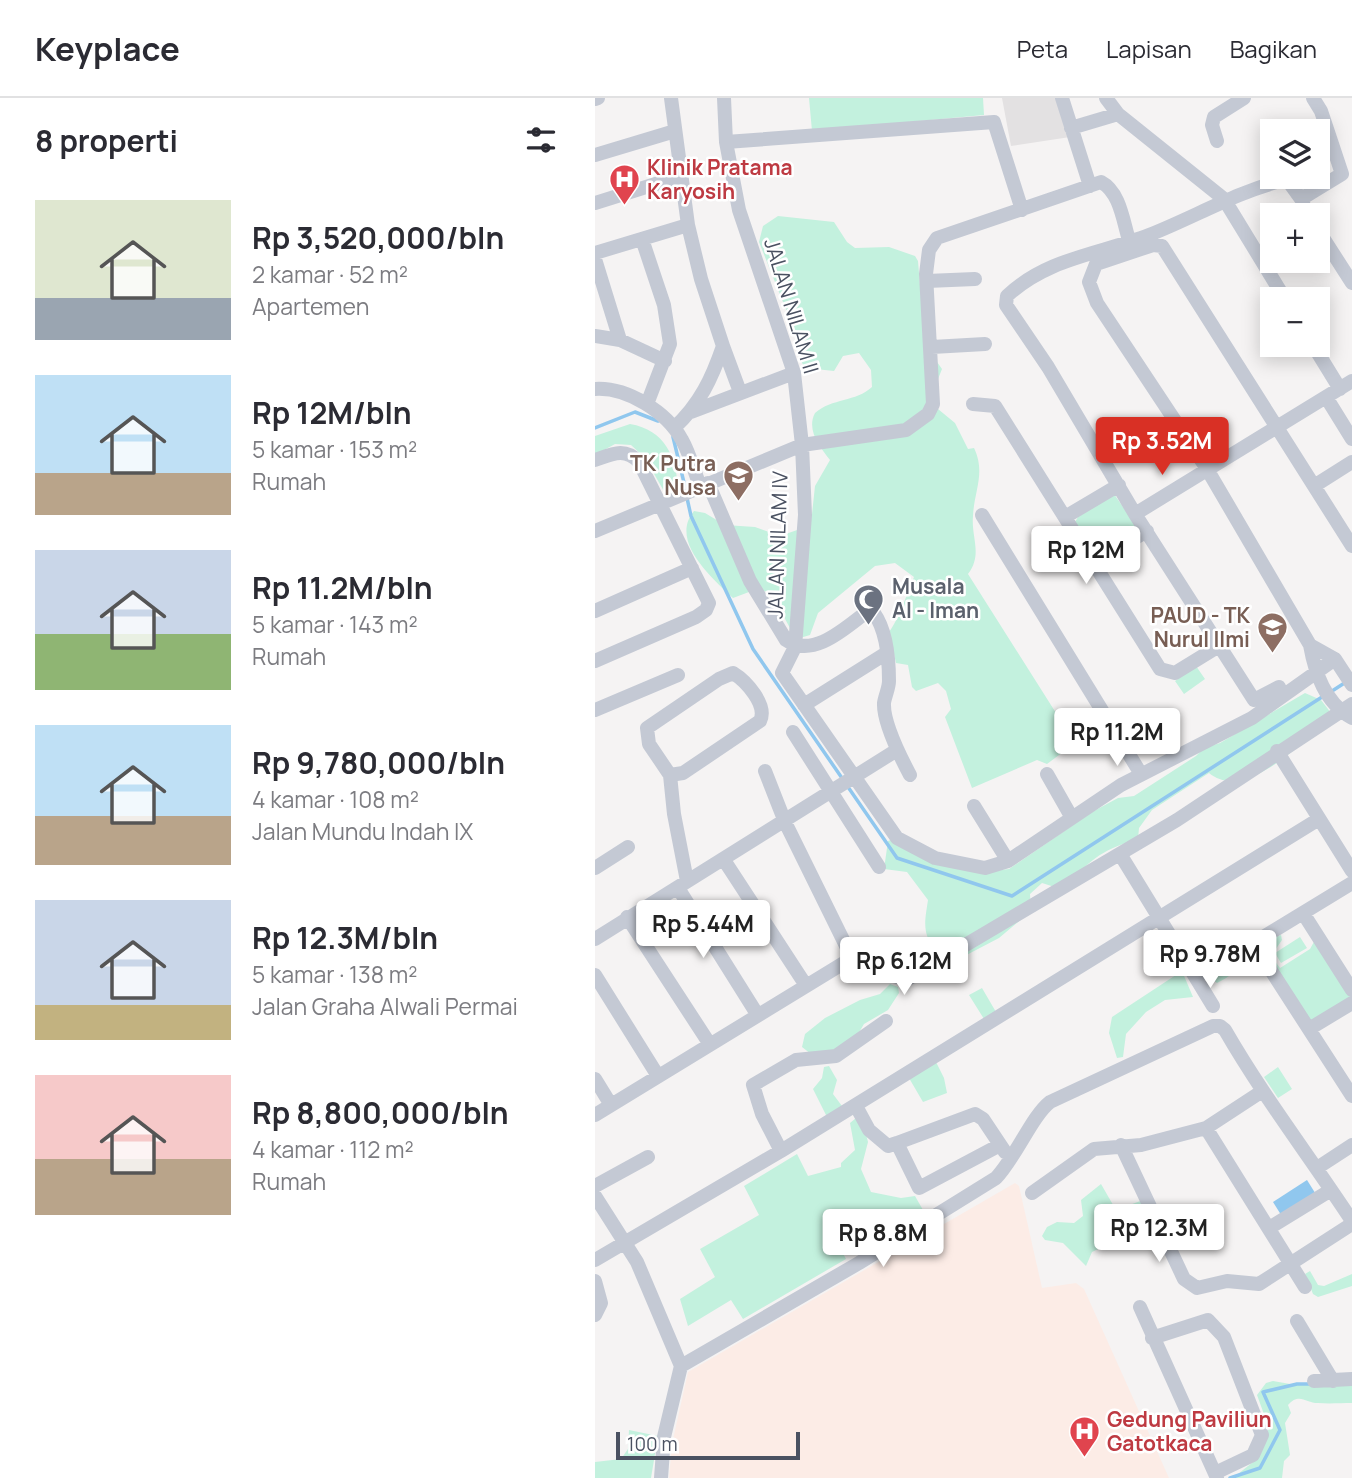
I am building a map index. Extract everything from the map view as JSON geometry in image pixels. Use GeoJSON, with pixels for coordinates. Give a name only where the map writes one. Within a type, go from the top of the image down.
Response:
{"type":"FeatureCollection","features":[{"type":"Feature","properties":{"kind":"street"},"geometry":{"type":"LineString","coordinates":[[671,98],[688,225],[701,279],[740,392]]}},
{"type":"Feature","properties":{"kind":"street","name":"JALAN NILAM II"},"geometry":{"type":"LineString","coordinates":[[724,98],[726,142],[739,210],[794,373],[802,445]]}},
{"type":"Feature","properties":{"kind":"street"},"geometry":{"type":"LineString","coordinates":[[1062,98],[1090,186]]}},
{"type":"Feature","properties":{"kind":"street"},"geometry":{"type":"LineString","coordinates":[[1106,98],[1118,114],[1224,200],[1278,287]]}},
{"type":"Feature","properties":{"kind":"street"},"geometry":{"type":"LineString","coordinates":[[1217,141],[1212,125],[1214,117],[1244,98]]}},
{"type":"Feature","properties":{"kind":"street"},"geometry":{"type":"LineString","coordinates":[[1301,199],[1347,176],[1321,111],[1313,98]]}},
{"type":"Feature","properties":{"kind":"street"},"geometry":{"type":"LineString","coordinates":[[1071,128],[1118,114]]}},
{"type":"Feature","properties":{"kind":"street"},"geometry":{"type":"LineString","coordinates":[[726,142],[994,122],[1022,210]]}},
{"type":"Feature","properties":{"kind":"street"},"geometry":{"type":"LineString","coordinates":[[595,155],[675,131]]}},
{"type":"Feature","properties":{"kind":"street"},"geometry":{"type":"LineString","coordinates":[[595,203],[681,176]]}},
{"type":"Feature","properties":{"kind":"street"},"geometry":{"type":"LineString","coordinates":[[1303,203],[1288,181],[1284,180],[1224,200],[1148,235],[1033,275],[1007,296],[1006,305],[1007,311],[1048,367],[1135,514],[1254,700],[1262,699],[1293,678],[1315,678]]}},
{"type":"Feature","properties":{"kind":"street"},"geometry":{"type":"LineString","coordinates":[[595,531],[802,445],[887,435],[906,430],[920,421],[933,404],[927,281],[929,250],[937,237],[1101,182],[1110,187],[1129,240]]}},
{"type":"Feature","properties":{"kind":"street"},"geometry":{"type":"LineString","coordinates":[[595,253],[688,225]]}},
{"type":"Feature","properties":{"kind":"street"},"geometry":{"type":"LineString","coordinates":[[642,239],[669,327],[670,344],[647,404]]}},
{"type":"Feature","properties":{"kind":"street"},"geometry":{"type":"LineString","coordinates":[[595,1115],[852,958],[876,963],[893,976],[908,979],[1120,854],[1345,709],[1315,678],[1310,645],[1207,469],[1097,303],[1089,282],[1096,264],[1153,245],[1162,246],[1352,546]]}},
{"type":"Feature","properties":{"kind":"street"},"geometry":{"type":"LineString","coordinates":[[1330,249],[1352,283]]}},
{"type":"Feature","properties":{"kind":"street"},"geometry":{"type":"LineString","coordinates":[[595,259],[620,340]]}},
{"type":"Feature","properties":{"kind":"street"},"geometry":{"type":"LineString","coordinates":[[927,281],[975,279]]}},
{"type":"Feature","properties":{"kind":"street"},"geometry":{"type":"LineString","coordinates":[[595,336],[620,340],[665,361]]}},
{"type":"Feature","properties":{"kind":"street"},"geometry":{"type":"LineString","coordinates":[[932,347],[985,344]]}},
{"type":"Feature","properties":{"kind":"street"},"geometry":{"type":"LineString","coordinates":[[674,428],[691,412],[703,394],[723,346]]}},
{"type":"Feature","properties":{"kind":"street"},"geometry":{"type":"LineString","coordinates":[[1135,514],[1346,385],[1323,357]]}},
{"type":"Feature","properties":{"kind":"street"},"geometry":{"type":"LineString","coordinates":[[691,412],[794,373]]}},
{"type":"Feature","properties":{"kind":"street"},"geometry":{"type":"LineString","coordinates":[[595,389],[624,393],[647,404],[674,428],[682,440],[700,487],[750,581],[780,631],[795,646],[813,648],[864,614],[874,613],[884,629],[890,682],[884,704],[897,750],[910,775]]}},
{"type":"Feature","properties":{"kind":"street"},"geometry":{"type":"LineString","coordinates":[[1326,397],[1352,439]]}},
{"type":"Feature","properties":{"kind":"street"},"geometry":{"type":"LineString","coordinates":[[973,404],[995,406],[1160,669],[1175,673],[1219,646]]}},
{"type":"Feature","properties":{"kind":"street","name":"JALAN NILAM IV"},"geometry":{"type":"LineString","coordinates":[[802,445],[805,515],[795,646],[782,673],[804,705]]}},
{"type":"Feature","properties":{"kind":"street"},"geometry":{"type":"LineString","coordinates":[[595,460],[628,453],[639,462],[667,502],[692,568],[709,603],[706,610],[696,617],[595,661]]}},
{"type":"Feature","properties":{"kind":"street"},"geometry":{"type":"LineString","coordinates":[[1314,485],[1352,462]]}},
{"type":"Feature","properties":{"kind":"street"},"geometry":{"type":"LineString","coordinates":[[1065,517],[1119,485]]}},
{"type":"Feature","properties":{"kind":"street"},"geometry":{"type":"LineString","coordinates":[[982,515],[1141,774]]}},
{"type":"Feature","properties":{"kind":"street"},"geometry":{"type":"LineString","coordinates":[[1093,563],[1147,531]]}},
{"type":"Feature","properties":{"kind":"street"},"geometry":{"type":"LineString","coordinates":[[595,611],[692,568]]}},
{"type":"Feature","properties":{"kind":"street"},"geometry":{"type":"LineString","coordinates":[[1310,645],[1337,663],[1352,685]]}},
{"type":"Feature","properties":{"kind":"street"},"geometry":{"type":"LineString","coordinates":[[879,867],[804,705],[885,654]]}},
{"type":"Feature","properties":{"kind":"street"},"geometry":{"type":"LineString","coordinates":[[793,732],[842,784],[906,845],[959,864],[985,868],[1008,861],[1141,774],[1252,718],[1337,663]]}},
{"type":"Feature","properties":{"kind":"street"},"geometry":{"type":"LineString","coordinates":[[670,775],[683,773],[760,721],[763,715],[761,705],[733,673],[725,675],[646,728],[649,744],[670,775],[683,885],[757,1014]]}},
{"type":"Feature","properties":{"kind":"street"},"geometry":{"type":"LineString","coordinates":[[595,710],[678,675]]}},
{"type":"Feature","properties":{"kind":"street"},"geometry":{"type":"LineString","coordinates":[[595,939],[897,750]]}},
{"type":"Feature","properties":{"kind":"street"},"geometry":{"type":"LineString","coordinates":[[1277,751],[1352,871]]}},
{"type":"Feature","properties":{"kind":"street"},"geometry":{"type":"LineString","coordinates":[[765,771],[785,822],[852,958]]}},
{"type":"Feature","properties":{"kind":"street"},"geometry":{"type":"LineString","coordinates":[[1047,775],[1072,818]]}},
{"type":"Feature","properties":{"kind":"street"},"geometry":{"type":"LineString","coordinates":[[974,806],[1008,861]]}},
{"type":"Feature","properties":{"kind":"street"},"geometry":{"type":"LineString","coordinates":[[595,1260],[839,1117],[1319,819]]}},
{"type":"Feature","properties":{"kind":"street"},"geometry":{"type":"LineString","coordinates":[[595,868],[628,847]]}},
{"type":"Feature","properties":{"kind":"street"},"geometry":{"type":"LineString","coordinates":[[1120,854],[1213,1006]]}},
{"type":"Feature","properties":{"kind":"street"},"geometry":{"type":"LineString","coordinates":[[724,860],[806,984]]}},
{"type":"Feature","properties":{"kind":"street"},"geometry":{"type":"LineString","coordinates":[[1196,978],[1352,883]]}},
{"type":"Feature","properties":{"kind":"street"},"geometry":{"type":"LineString","coordinates":[[1303,913],[1352,990]]}},
{"type":"Feature","properties":{"kind":"street"},"geometry":{"type":"LineString","coordinates":[[627,918],[709,1043]]}},
{"type":"Feature","properties":{"kind":"street"},"geometry":{"type":"LineString","coordinates":[[1254,944],[1352,1096]]}},
{"type":"Feature","properties":{"kind":"street"},"geometry":{"type":"LineString","coordinates":[[595,975],[658,1076]]}},
{"type":"Feature","properties":{"kind":"street"},"geometry":{"type":"LineString","coordinates":[[1308,1029],[1352,1003]]}},
{"type":"Feature","properties":{"kind":"street"},"geometry":{"type":"LineString","coordinates":[[781,1151],[753,1085],[796,1060],[836,1056],[886,1021]]}},
{"type":"Feature","properties":{"kind":"street"},"geometry":{"type":"LineString","coordinates":[[681,1366],[996,1178],[1012,1161],[1040,1112],[1050,1102],[1213,1026],[1220,1026],[1225,1030],[1261,1092],[1282,1115],[1352,1222],[1259,1284],[1227,1281],[1197,1288],[1191,1286],[1184,1279],[1121,1145]]}},
{"type":"Feature","properties":{"kind":"street"},"geometry":{"type":"LineString","coordinates":[[595,1079],[611,1105]]}},
{"type":"Feature","properties":{"kind":"street"},"geometry":{"type":"LineString","coordinates":[[1033,1193],[1094,1149],[1141,1145],[1206,1128],[1261,1092]]}},
{"type":"Feature","properties":{"kind":"street"},"geometry":{"type":"LineString","coordinates":[[856,1106],[880,1143],[888,1146],[975,1114],[983,1119],[1012,1161]]}},
{"type":"Feature","properties":{"kind":"street"},"geometry":{"type":"LineString","coordinates":[[1206,1128],[1305,1287]]}},
{"type":"Feature","properties":{"kind":"street"},"geometry":{"type":"LineString","coordinates":[[897,1143],[919,1188],[1000,1145]]}},
{"type":"Feature","properties":{"kind":"street"},"geometry":{"type":"LineString","coordinates":[[1317,1168],[1352,1145]]}},
{"type":"Feature","properties":{"kind":"street"},"geometry":{"type":"LineString","coordinates":[[595,1186],[648,1157]]}},
{"type":"Feature","properties":{"kind":"street"},"geometry":{"type":"LineString","coordinates":[[1269,1228],[1331,1190]]}},
{"type":"Feature","properties":{"kind":"street"},"geometry":{"type":"LineString","coordinates":[[595,1196],[637,1262],[681,1366],[664,1437],[661,1478]]}},
{"type":"Feature","properties":{"kind":"street"},"geometry":{"type":"LineString","coordinates":[[595,1281],[601,1303],[595,1315]]}},
{"type":"Feature","properties":{"kind":"street"},"geometry":{"type":"LineString","coordinates":[[1140,1307],[1152,1338],[1216,1476],[1253,1455],[1262,1436],[1224,1337],[1208,1320],[1152,1338]]}},
{"type":"Feature","properties":{"kind":"street"},"geometry":{"type":"LineString","coordinates":[[1297,1321],[1333,1381]]}},
{"type":"Feature","properties":{"kind":"street"},"geometry":{"type":"LineString","coordinates":[[1314,1381],[1352,1379]]}},
{"type":"Feature","properties":{"kind":"shaded area"},"geometry":{"type":"Polygon","coordinates":[[[1002,98],[1061,98],[1070,137],[1011,146],[1002,98]]]}},
{"type":"Feature","properties":{"kind":"shaded area"},"geometry":{"type":"Polygon","coordinates":[[[1015,1183],[1019,1186],[1042,1288],[1076,1283],[1084,1289],[1169,1478],[669,1478],[672,1444],[688,1372],[1015,1183]]]}},
{"type":"Feature","properties":{"kind":"green space"},"geometry":{"type":"Polygon","coordinates":[[[809,98],[983,98],[984,115],[812,131],[809,98]]]}},
{"type":"Feature","properties":{"kind":"green space"},"geometry":{"type":"Polygon","coordinates":[[[778,216],[834,222],[847,242],[855,248],[889,247],[915,256],[918,261],[925,345],[942,369],[938,379],[938,409],[955,423],[968,449],[974,448],[979,466],[973,516],[976,553],[968,574],[1075,743],[1047,764],[1037,760],[972,788],[945,717],[951,709],[946,691],[938,683],[916,691],[912,687],[908,665],[896,663],[889,632],[914,577],[895,563],[875,566],[818,613],[810,635],[800,638],[791,630],[770,591],[749,592],[733,598],[705,570],[690,546],[688,523],[694,511],[705,513],[725,525],[755,527],[780,536],[800,529],[812,514],[815,486],[830,460],[813,432],[815,413],[872,387],[871,370],[859,353],[843,356],[834,371],[806,368],[802,363],[799,342],[759,242],[763,226],[778,216]]]}},
{"type":"Feature","properties":{"kind":"green space"},"geometry":{"type":"Polygon","coordinates":[[[630,424],[652,432],[667,447],[675,467],[678,491],[665,493],[645,458],[631,445],[615,444],[595,455],[595,436],[630,424]]]}},
{"type":"Feature","properties":{"kind":"green space"},"geometry":{"type":"Polygon","coordinates":[[[1114,494],[1139,530],[1098,555],[1075,522],[1078,517],[1114,494]]]}},
{"type":"Feature","properties":{"kind":"green space"},"geometry":{"type":"Polygon","coordinates":[[[1196,666],[1205,679],[1184,694],[1175,681],[1196,666]]]}},
{"type":"Feature","properties":{"kind":"green space"},"geometry":{"type":"Polygon","coordinates":[[[1305,693],[1321,700],[1331,713],[1292,752],[1257,774],[1240,780],[1224,780],[1209,773],[1152,810],[1139,828],[1138,839],[1103,853],[1061,889],[1042,883],[1030,894],[1031,911],[999,938],[955,961],[939,956],[930,942],[925,923],[928,900],[907,872],[884,869],[888,841],[893,839],[993,871],[1009,869],[1092,812],[1118,798],[1134,796],[1204,748],[1220,743],[1305,693]]]}},
{"type":"Feature","properties":{"kind":"green space"},"geometry":{"type":"Polygon","coordinates":[[[1281,935],[1282,940],[1271,956],[1280,968],[1310,949],[1315,940],[1352,996],[1312,1024],[1261,962],[1243,967],[1217,983],[1212,979],[1213,974],[1238,964],[1264,941],[1281,935]]]}},
{"type":"Feature","properties":{"kind":"green space"},"geometry":{"type":"Polygon","coordinates":[[[1300,937],[1307,948],[1281,963],[1275,953],[1300,937]]]}},
{"type":"Feature","properties":{"kind":"green space"},"geometry":{"type":"Polygon","coordinates":[[[1182,971],[1193,997],[1165,1000],[1146,1012],[1126,1034],[1123,1057],[1117,1058],[1109,1033],[1112,1017],[1182,971]]]}},
{"type":"Feature","properties":{"kind":"green space"},"geometry":{"type":"Polygon","coordinates":[[[890,984],[898,987],[899,993],[888,1010],[864,1024],[858,1034],[830,1052],[811,1054],[802,1047],[805,1034],[825,1018],[860,1000],[880,994],[890,984]]]}},
{"type":"Feature","properties":{"kind":"green space"},"geometry":{"type":"Polygon","coordinates":[[[982,988],[996,1012],[984,1019],[969,995],[982,988]]]}},
{"type":"Feature","properties":{"kind":"green space"},"geometry":{"type":"Polygon","coordinates":[[[936,1062],[944,1078],[947,1093],[923,1102],[909,1078],[936,1062]]]}},
{"type":"Feature","properties":{"kind":"green space"},"geometry":{"type":"Polygon","coordinates":[[[829,1066],[837,1080],[833,1094],[842,1106],[832,1116],[826,1115],[813,1089],[822,1078],[824,1067],[829,1066]]]}},
{"type":"Feature","properties":{"kind":"green space"},"geometry":{"type":"Polygon","coordinates":[[[1278,1067],[1292,1089],[1278,1098],[1264,1077],[1278,1067]]]}},
{"type":"Feature","properties":{"kind":"green space"},"geometry":{"type":"Polygon","coordinates":[[[856,1118],[868,1142],[861,1169],[871,1192],[901,1198],[915,1196],[927,1217],[869,1249],[846,1210],[827,1222],[846,1259],[743,1319],[731,1300],[688,1326],[680,1299],[715,1277],[700,1249],[759,1215],[744,1186],[797,1154],[808,1176],[841,1167],[841,1163],[855,1150],[850,1123],[856,1118]]]}},
{"type":"Feature","properties":{"kind":"green space"},"geometry":{"type":"Polygon","coordinates":[[[1101,1184],[1116,1210],[1143,1200],[1164,1246],[1154,1246],[1142,1228],[1092,1252],[1086,1266],[1063,1243],[1045,1240],[1042,1236],[1047,1227],[1057,1222],[1074,1223],[1083,1216],[1081,1200],[1101,1184]]]}},
{"type":"Feature","properties":{"kind":"green space"},"geometry":{"type":"Polygon","coordinates":[[[1310,1271],[1318,1285],[1324,1286],[1352,1274],[1352,1286],[1318,1297],[1313,1294],[1305,1274],[1310,1271]]]}},
{"type":"Feature","properties":{"kind":"green space"},"geometry":{"type":"Polygon","coordinates":[[[1273,1381],[1290,1384],[1352,1383],[1352,1403],[1314,1403],[1299,1399],[1292,1401],[1288,1405],[1291,1413],[1285,1423],[1290,1455],[1284,1461],[1282,1478],[1233,1478],[1253,1462],[1269,1428],[1257,1395],[1266,1383],[1273,1381]]]}},
{"type":"Feature","properties":{"kind":"green space"},"geometry":{"type":"Polygon","coordinates":[[[629,1430],[658,1436],[651,1478],[595,1478],[595,1462],[621,1459],[628,1449],[629,1430]]]}},
{"type":"Feature","properties":{"kind":"water"},"geometry":{"type":"Polygon","coordinates":[[[1307,1180],[1317,1196],[1283,1218],[1273,1202],[1307,1180]]]}},
{"type":"Feature","properties":{"kind":"waterway"},"geometry":{"type":"LineString","coordinates":[[595,428],[635,412],[658,421]]}},
{"type":"Feature","properties":{"kind":"waterway"},"geometry":{"type":"LineString","coordinates":[[673,437],[686,491]]}},
{"type":"Feature","properties":{"kind":"waterway"},"geometry":{"type":"LineString","coordinates":[[687,498],[691,516],[753,649],[844,781]]}},
{"type":"Feature","properties":{"kind":"waterway"},"geometry":{"type":"LineString","coordinates":[[1329,693],[1346,682]]}},
{"type":"Feature","properties":{"kind":"waterway"},"geometry":{"type":"LineString","coordinates":[[848,787],[897,858],[1012,896],[1322,697]]}},
{"type":"Feature","properties":{"kind":"waterway"},"geometry":{"type":"LineString","coordinates":[[1230,1478],[1260,1468],[1280,1430],[1263,1392],[1297,1384],[1312,1384]]}},
{"type":"Feature","properties":{"kind":"place","name":"Klinik Pratama Karyosih"},"geometry":{"type":"Point","coordinates":[624,207]}},
{"type":"Feature","properties":{"kind":"place","name":"TK Putra Nusa"},"geometry":{"type":"Point","coordinates":[739,503]}},
{"type":"Feature","properties":{"kind":"place","name":"Musala Al - Iman"},"geometry":{"type":"Point","coordinates":[869,626]}},
{"type":"Feature","properties":{"kind":"place","name":"PAUD - TK Nurul Ilmi"},"geometry":{"type":"Point","coordinates":[1273,655]}},
{"type":"Feature","properties":{"kind":"place","name":"Gedung Paviliun Gatotkaca"},"geometry":{"type":"Point","coordinates":[1084,1459]}}]}
